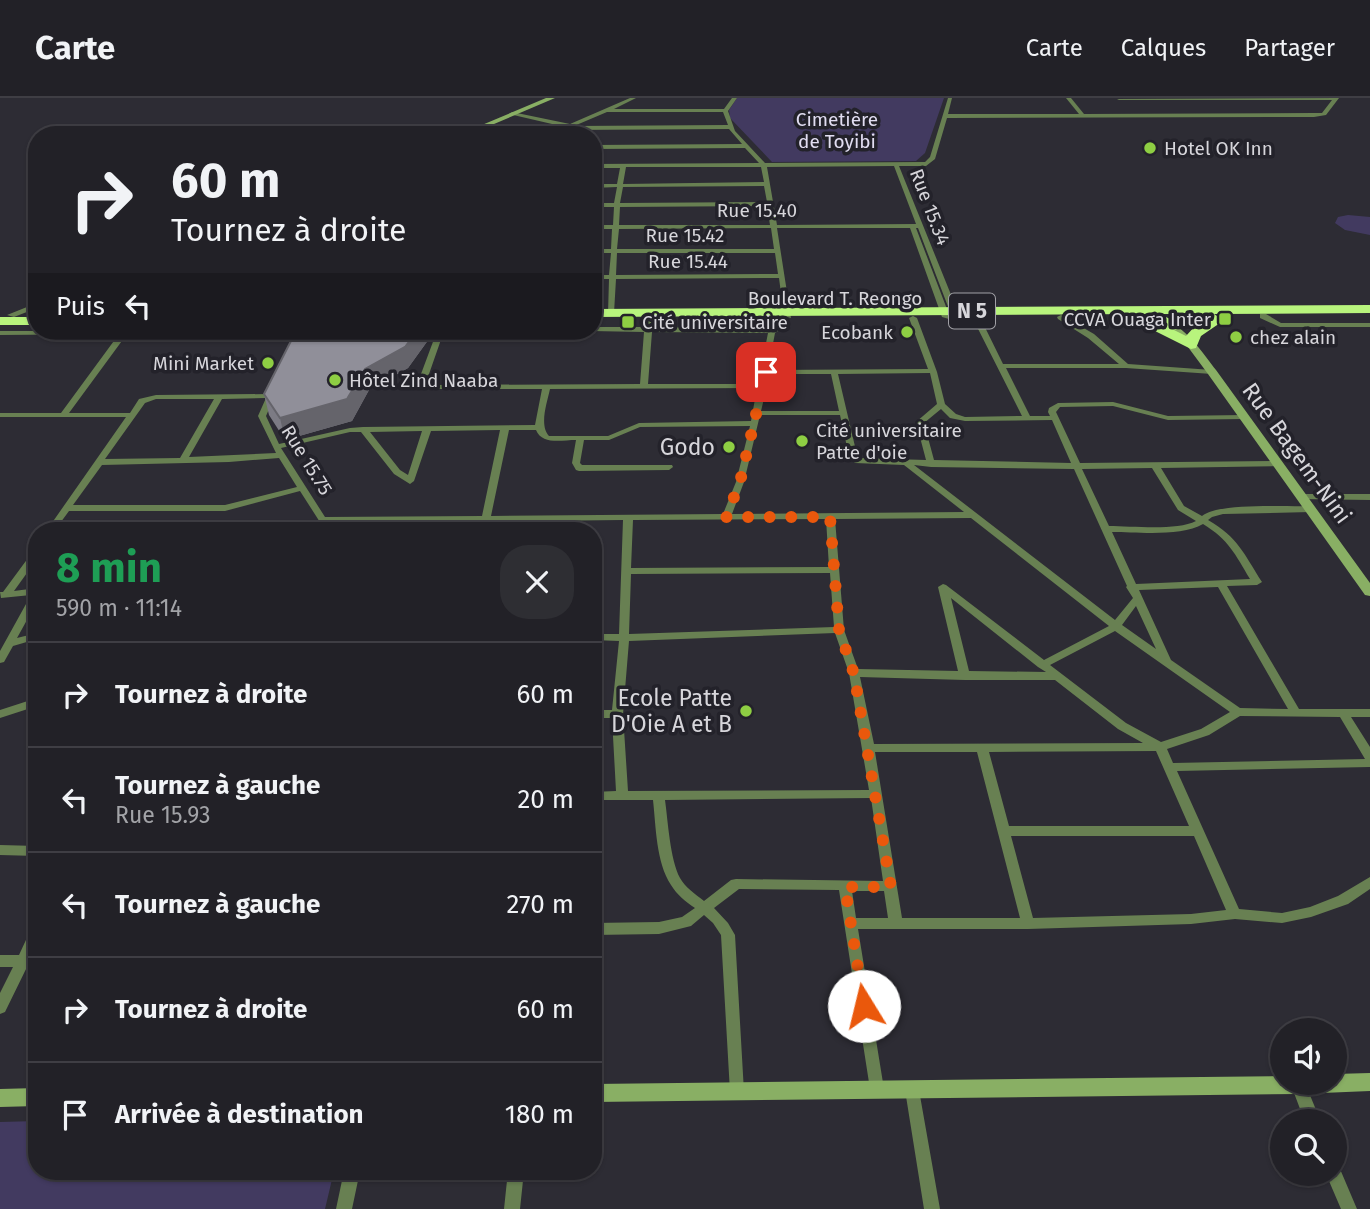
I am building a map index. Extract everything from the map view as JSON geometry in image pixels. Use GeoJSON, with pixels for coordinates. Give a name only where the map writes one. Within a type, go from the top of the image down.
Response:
{"type":"FeatureCollection","features":[{"type":"Feature","properties":{"kind":"highway","name":"N 5"},"geometry":{"type":"LineString","coordinates":[[1161,319],[1175,310],[1370,309]]}},
{"type":"Feature","properties":{"kind":"highway"},"geometry":{"type":"LineString","coordinates":[[1175,310],[1189,315],[1188,323]]}},
{"type":"Feature","properties":{"kind":"highway","name":"N 5"},"geometry":{"type":"LineString","coordinates":[[602,313],[780,318],[950,314]]}},
{"type":"Feature","properties":{"kind":"highway","name":"Boulevard T. Reongo"},"geometry":{"type":"LineString","coordinates":[[602,320],[648,324],[780,318],[913,318],[950,314],[1161,319]]}},
{"type":"Feature","properties":{"kind":"highway","name":"N 5"},"geometry":{"type":"LineString","coordinates":[[974,314],[1161,319],[1188,323],[1256,316],[1370,316]]}},
{"type":"Feature","properties":{"kind":"highway"},"geometry":{"type":"LineString","coordinates":[[4,317],[28,316]]}},
{"type":"Feature","properties":{"kind":"highway"},"geometry":{"type":"LineString","coordinates":[[1127,318],[1165,330],[1189,343],[1193,335],[1205,326],[1256,316]]}},
{"type":"Feature","properties":{"kind":"highway"},"geometry":{"type":"LineString","coordinates":[[4,317],[28,320]]}},
{"type":"Feature","properties":{"kind":"street"},"geometry":{"type":"LineString","coordinates":[[492,126],[552,98]]}},
{"type":"Feature","properties":{"kind":"street"},"geometry":{"type":"LineString","coordinates":[[485,126],[564,98]]}},
{"type":"Feature","properties":{"kind":"street"},"geometry":{"type":"LineString","coordinates":[[570,126],[634,98]]}},
{"type":"Feature","properties":{"kind":"street"},"geometry":{"type":"LineString","coordinates":[[725,111],[735,98]]}},
{"type":"Feature","properties":{"kind":"street","name":"Rue 15.34"},"geometry":{"type":"LineString","coordinates":[[950,98],[930,162],[896,165],[950,314]]}},
{"type":"Feature","properties":{"kind":"street"},"geometry":{"type":"LineString","coordinates":[[1068,98],[1083,116]]}},
{"type":"Feature","properties":{"kind":"street"},"geometry":{"type":"LineString","coordinates":[[944,116],[1321,114],[1337,98]]}},
{"type":"Feature","properties":{"kind":"street"},"geometry":{"type":"LineString","coordinates":[[1119,99],[1337,98]]}},
{"type":"Feature","properties":{"kind":"street"},"geometry":{"type":"LineString","coordinates":[[1119,99],[1134,116]]}},
{"type":"Feature","properties":{"kind":"street"},"geometry":{"type":"LineString","coordinates":[[605,110],[725,111]]}},
{"type":"Feature","properties":{"kind":"street"},"geometry":{"type":"LineString","coordinates":[[725,111],[730,127],[764,165],[782,276],[780,318],[740,482],[726,517]]}},
{"type":"Feature","properties":{"kind":"street"},"geometry":{"type":"LineString","coordinates":[[515,115],[564,126]]}},
{"type":"Feature","properties":{"kind":"street"},"geometry":{"type":"LineString","coordinates":[[602,127],[730,127]]}},
{"type":"Feature","properties":{"kind":"street"},"geometry":{"type":"LineString","coordinates":[[602,147],[746,146]]}},
{"type":"Feature","properties":{"kind":"street"},"geometry":{"type":"LineString","coordinates":[[602,166],[896,165]]}},
{"type":"Feature","properties":{"kind":"street"},"geometry":{"type":"LineString","coordinates":[[610,313],[617,205],[623,166]]}},
{"type":"Feature","properties":{"kind":"street"},"geometry":{"type":"LineString","coordinates":[[602,186],[767,184]]}},
{"type":"Feature","properties":{"kind":"street"},"geometry":{"type":"LineString","coordinates":[[602,205],[770,204]]}},
{"type":"Feature","properties":{"kind":"street","name":"Rue 15.40"},"geometry":{"type":"LineString","coordinates":[[602,227],[916,226]]}},
{"type":"Feature","properties":{"kind":"street","name":"Rue 15.42"},"geometry":{"type":"LineString","coordinates":[[602,251],[778,251]]}},
{"type":"Feature","properties":{"kind":"street","name":"Rue 15.44"},"geometry":{"type":"LineString","coordinates":[[602,277],[782,276]]}},
{"type":"Feature","properties":{"kind":"street"},"geometry":{"type":"LineString","coordinates":[[4,317],[28,308]]}},
{"type":"Feature","properties":{"kind":"street"},"geometry":{"type":"LineString","coordinates":[[974,314],[1003,366],[1027,418]]}},
{"type":"Feature","properties":{"kind":"street"},"geometry":{"type":"LineString","coordinates":[[1256,316],[1280,325],[1370,325]]}},
{"type":"Feature","properties":{"kind":"street"},"geometry":{"type":"LineString","coordinates":[[1061,317],[1091,335],[1126,366]]}},
{"type":"Feature","properties":{"kind":"street"},"geometry":{"type":"LineString","coordinates":[[913,318],[931,371],[939,383],[941,405],[953,416],[965,419],[1055,418]]}},
{"type":"Feature","properties":{"kind":"street","name":"Rue Bagem-Nini"},"geometry":{"type":"LineString","coordinates":[[1161,319],[1189,343],[1212,372],[1370,592]]}},
{"type":"Feature","properties":{"kind":"street"},"geometry":{"type":"LineString","coordinates":[[1188,323],[1189,343]]}},
{"type":"Feature","properties":{"kind":"street"},"geometry":{"type":"LineString","coordinates":[[602,329],[648,324],[644,385]]}},
{"type":"Feature","properties":{"kind":"street"},"geometry":{"type":"LineString","coordinates":[[0,333],[28,333]]}},
{"type":"Feature","properties":{"kind":"street"},"geometry":{"type":"LineString","coordinates":[[63,415],[119,340]]}},
{"type":"Feature","properties":{"kind":"street"},"geometry":{"type":"LineString","coordinates":[[437,340],[425,374],[429,387],[763,386]]}},
{"type":"Feature","properties":{"kind":"street"},"geometry":{"type":"LineString","coordinates":[[1003,366],[1126,366],[1212,372]]}},
{"type":"Feature","properties":{"kind":"street"},"geometry":{"type":"LineString","coordinates":[[766,372],[931,371]]}},
{"type":"Feature","properties":{"kind":"street"},"geometry":{"type":"LineString","coordinates":[[834,372],[854,459],[864,462],[1077,466],[1278,464]]}},
{"type":"Feature","properties":{"kind":"street","name":"Rue 15.75"},"geometry":{"type":"LineString","coordinates":[[276,384],[262,416],[278,451],[324,520]]}},
{"type":"Feature","properties":{"kind":"street"},"geometry":{"type":"LineString","coordinates":[[546,387],[539,427],[542,435],[547,438],[616,437],[630,427],[639,425],[843,413]]}},
{"type":"Feature","properties":{"kind":"street"},"geometry":{"type":"LineString","coordinates":[[183,460],[220,396]]}},
{"type":"Feature","properties":{"kind":"street"},"geometry":{"type":"LineString","coordinates":[[56,522],[142,401],[150,398],[270,396]]}},
{"type":"Feature","properties":{"kind":"street"},"geometry":{"type":"LineString","coordinates":[[1167,662],[1055,418],[1053,408],[1073,404],[1119,405],[1176,419],[1244,417]]}},
{"type":"Feature","properties":{"kind":"street"},"geometry":{"type":"LineString","coordinates":[[931,464],[920,422],[941,405]]}},
{"type":"Feature","properties":{"kind":"street"},"geometry":{"type":"LineString","coordinates":[[0,415],[132,415]]}},
{"type":"Feature","properties":{"kind":"street"},"geometry":{"type":"LineString","coordinates":[[363,429],[397,471],[410,481],[428,427]]}},
{"type":"Feature","properties":{"kind":"street"},"geometry":{"type":"LineString","coordinates":[[486,519],[505,427]]}},
{"type":"Feature","properties":{"kind":"street"},"geometry":{"type":"LineString","coordinates":[[99,462],[183,460],[278,451],[322,435],[363,429],[539,427]]}},
{"type":"Feature","properties":{"kind":"street"},"geometry":{"type":"LineString","coordinates":[[580,439],[576,463],[579,468],[669,467]]}},
{"type":"Feature","properties":{"kind":"street"},"geometry":{"type":"LineString","coordinates":[[908,464],[1116,626],[1238,712]]}},
{"type":"Feature","properties":{"kind":"street"},"geometry":{"type":"LineString","coordinates":[[1131,587],[1257,582],[1232,542],[1222,532],[1181,508],[1155,465]]}},
{"type":"Feature","properties":{"kind":"street"},"geometry":{"type":"LineString","coordinates":[[66,508],[225,508],[302,488]]}},
{"type":"Feature","properties":{"kind":"street"},"geometry":{"type":"LineString","coordinates":[[1302,497],[1370,497]]}},
{"type":"Feature","properties":{"kind":"street"},"geometry":{"type":"LineString","coordinates":[[1106,529],[1176,529],[1223,511],[1311,509]]}},
{"type":"Feature","properties":{"kind":"street"},"geometry":{"type":"LineString","coordinates":[[324,520],[971,515]]}},
{"type":"Feature","properties":{"kind":"street"},"geometry":{"type":"LineString","coordinates":[[830,517],[839,630],[854,674],[869,748],[896,924]]}},
{"type":"Feature","properties":{"kind":"street"},"geometry":{"type":"LineString","coordinates":[[622,796],[617,714],[624,638],[628,519]]}},
{"type":"Feature","properties":{"kind":"street"},"geometry":{"type":"LineString","coordinates":[[3,595],[28,563]]}},
{"type":"Feature","properties":{"kind":"street"},"geometry":{"type":"LineString","coordinates":[[627,571],[835,570]]}},
{"type":"Feature","properties":{"kind":"street"},"geometry":{"type":"LineString","coordinates":[[1221,584],[1296,713]]}},
{"type":"Feature","properties":{"kind":"street"},"geometry":{"type":"LineString","coordinates":[[965,676],[943,587],[1122,726],[1160,747],[1235,914]]}},
{"type":"Feature","properties":{"kind":"street"},"geometry":{"type":"LineString","coordinates":[[3,595],[28,593]]}},
{"type":"Feature","properties":{"kind":"street"},"geometry":{"type":"LineString","coordinates":[[1042,665],[1116,626],[1137,599]]}},
{"type":"Feature","properties":{"kind":"street"},"geometry":{"type":"LineString","coordinates":[[0,660],[28,609]]}},
{"type":"Feature","properties":{"kind":"street"},"geometry":{"type":"LineString","coordinates":[[602,637],[839,630]]}},
{"type":"Feature","properties":{"kind":"street"},"geometry":{"type":"LineString","coordinates":[[9,644],[28,639]]}},
{"type":"Feature","properties":{"kind":"street"},"geometry":{"type":"LineString","coordinates":[[854,674],[1056,676]]}},
{"type":"Feature","properties":{"kind":"street"},"geometry":{"type":"LineString","coordinates":[[0,714],[28,705]]}},
{"type":"Feature","properties":{"kind":"street"},"geometry":{"type":"LineString","coordinates":[[869,748],[1160,747],[1205,732],[1238,712],[1370,712]]}},
{"type":"Feature","properties":{"kind":"street"},"geometry":{"type":"LineString","coordinates":[[1343,713],[1370,757]]}},
{"type":"Feature","properties":{"kind":"street"},"geometry":{"type":"LineString","coordinates":[[602,714],[617,714]]}},
{"type":"Feature","properties":{"kind":"street"},"geometry":{"type":"LineString","coordinates":[[982,748],[1028,924]]}},
{"type":"Feature","properties":{"kind":"street"},"geometry":{"type":"LineString","coordinates":[[1170,767],[1370,763]]}},
{"type":"Feature","properties":{"kind":"street"},"geometry":{"type":"LineString","coordinates":[[602,796],[876,794]]}},
{"type":"Feature","properties":{"kind":"street"},"geometry":{"type":"LineString","coordinates":[[658,796],[674,879],[685,894],[716,916],[728,935],[737,1091]]}},
{"type":"Feature","properties":{"kind":"street"},"geometry":{"type":"LineString","coordinates":[[1003,831],[1199,831]]}},
{"type":"Feature","properties":{"kind":"street"},"geometry":{"type":"LineString","coordinates":[[0,850],[28,850]]}},
{"type":"Feature","properties":{"kind":"street"},"geometry":{"type":"LineString","coordinates":[[850,923],[1028,924],[1191,919],[1235,914],[1282,918],[1343,901],[1370,883]]}},
{"type":"Feature","properties":{"kind":"street"},"geometry":{"type":"LineString","coordinates":[[602,929],[659,928],[686,922],[736,884],[891,887]]}},
{"type":"Feature","properties":{"kind":"street"},"geometry":{"type":"LineString","coordinates":[[845,887],[877,1089]]}},
{"type":"Feature","properties":{"kind":"street"},"geometry":{"type":"LineString","coordinates":[[0,961],[28,961]]}},
{"type":"Feature","properties":{"kind":"street"},"geometry":{"type":"LineString","coordinates":[[0,1008],[28,964]]}},
{"type":"Feature","properties":{"kind":"street"},"geometry":{"type":"LineString","coordinates":[[1347,1083],[1370,1082]]}},
{"type":"Feature","properties":{"kind":"street"},"geometry":{"type":"LineString","coordinates":[[602,1093],[1270,1085]]}},
{"type":"Feature","properties":{"kind":"street"},"geometry":{"type":"LineString","coordinates":[[912,1090],[932,1209]]}},
{"type":"Feature","properties":{"kind":"street"},"geometry":{"type":"LineString","coordinates":[[0,1098],[28,1097]]}},
{"type":"Feature","properties":{"kind":"street"},"geometry":{"type":"LineString","coordinates":[[344,1209],[350,1180]]}},
{"type":"Feature","properties":{"kind":"street"},"geometry":{"type":"LineString","coordinates":[[512,1209],[515,1180]]}},
{"type":"Feature","properties":{"kind":"street"},"geometry":{"type":"LineString","coordinates":[[1339,1186],[1349,1209]]}},
{"type":"Feature","properties":{"kind":"green space","name":"Cimetière de Toyibi"},"geometry":{"type":"Polygon","coordinates":[[[737,98],[944,98],[925,153],[916,161],[772,162],[730,118],[729,110],[737,98]]]}},
{"type":"Feature","properties":{"kind":"green space"},"geometry":{"type":"Polygon","coordinates":[[[1338,217],[1370,217],[1370,235],[1345,230],[1335,223],[1338,217]]]}},
{"type":"Feature","properties":{"kind":"green space"},"geometry":{"type":"Polygon","coordinates":[[[28,1121],[28,1180],[332,1180],[325,1209],[0,1209],[0,1122],[28,1121]]]}},
{"type":"Feature","properties":{"kind":"building"},"geometry":{"type":"Polygon","coordinates":[[[291,340],[410,340],[405,347],[365,369],[347,399],[280,418],[264,394],[291,340]]]}},
{"type":"Feature","properties":{"kind":"place","name":"Hotel OK Inn"},"geometry":{"type":"Point","coordinates":[1150,148]}},
{"type":"Feature","properties":{"kind":"place","name":"CCVA Ouaga Inter"},"geometry":{"type":"Point","coordinates":[1225,319]}},
{"type":"Feature","properties":{"kind":"place","name":"Cité universitaire"},"geometry":{"type":"Point","coordinates":[628,322]}},
{"type":"Feature","properties":{"kind":"place","name":"Ecobank"},"geometry":{"type":"Point","coordinates":[907,332]}},
{"type":"Feature","properties":{"kind":"place","name":"chez alain"},"geometry":{"type":"Point","coordinates":[1236,337]}},
{"type":"Feature","properties":{"kind":"place","name":"Mini Market"},"geometry":{"type":"Point","coordinates":[268,363]}},
{"type":"Feature","properties":{"kind":"place","name":"Hôtel Zind Naaba"},"geometry":{"type":"Point","coordinates":[335,380]}},
{"type":"Feature","properties":{"kind":"place","name":"Cité universitaire Patte d'oie"},"geometry":{"type":"Point","coordinates":[802,441]}},
{"type":"Feature","properties":{"kind":"place","name":"Godo"},"geometry":{"type":"Point","coordinates":[729,447]}},
{"type":"Feature","properties":{"kind":"place","name":"Ecole Patte D'Oie A et B"},"geometry":{"type":"Point","coordinates":[746,711]}},
{"type":"Feature","properties":{"kind":"route"},"geometry":{"type":"LineString","coordinates":[[766,372],[740,482],[726,517],[830,517],[839,630],[854,674],[869,748],[891,887],[845,887],[864,1006]]}}]}
